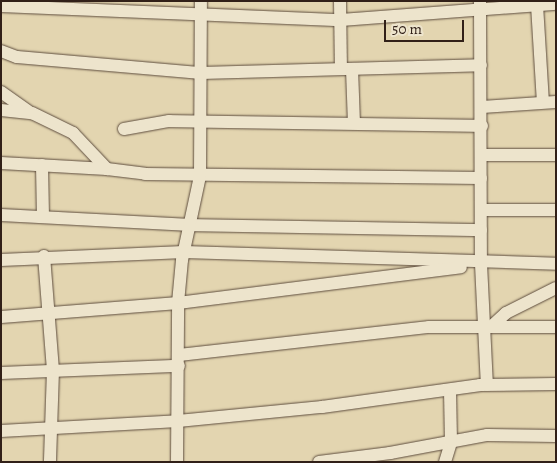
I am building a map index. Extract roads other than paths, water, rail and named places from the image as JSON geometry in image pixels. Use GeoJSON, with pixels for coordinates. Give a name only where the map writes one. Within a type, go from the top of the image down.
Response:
{"type":"FeatureCollection","features":[{"type":"Feature","properties":{"kind":"street"},"geometry":{"type":"LineString","coordinates":[[178,462],[178,303],[184,252],[200,176],[201,1]]}},
{"type":"Feature","properties":{"kind":"street"},"geometry":{"type":"LineString","coordinates":[[340,1],[354,124]]}},
{"type":"Feature","properties":{"kind":"street"},"geometry":{"type":"LineString","coordinates":[[1,6],[341,20],[480,6],[556,4]]}},
{"type":"Feature","properties":{"kind":"street"},"geometry":{"type":"LineString","coordinates":[[482,107],[550,102],[537,5]]}},
{"type":"Feature","properties":{"kind":"street"},"geometry":{"type":"LineString","coordinates":[[480,6],[482,107],[481,263],[488,326],[487,385]]}},
{"type":"Feature","properties":{"kind":"street"},"geometry":{"type":"LineString","coordinates":[[1,50],[17,57],[201,73],[481,66]]}},
{"type":"Feature","properties":{"kind":"street"},"geometry":{"type":"LineString","coordinates":[[1,92],[32,113],[73,133],[107,169]]}},
{"type":"Feature","properties":{"kind":"street"},"geometry":{"type":"LineString","coordinates":[[1,110],[32,113]]}},
{"type":"Feature","properties":{"kind":"street"},"geometry":{"type":"LineString","coordinates":[[124,129],[169,121],[482,126]]}},
{"type":"Feature","properties":{"kind":"street"},"geometry":{"type":"LineString","coordinates":[[481,155],[556,155]]}},
{"type":"Feature","properties":{"kind":"street"},"geometry":{"type":"LineString","coordinates":[[1,163],[200,176],[481,178]]}},
{"type":"Feature","properties":{"kind":"street"},"geometry":{"type":"LineString","coordinates":[[42,165],[43,217]]}},
{"type":"Feature","properties":{"kind":"street"},"geometry":{"type":"LineString","coordinates":[[481,210],[556,210]]}},
{"type":"Feature","properties":{"kind":"street"},"geometry":{"type":"LineString","coordinates":[[1,215],[191,225],[481,230]]}},
{"type":"Feature","properties":{"kind":"street"},"geometry":{"type":"LineString","coordinates":[[1,260],[44,256],[184,252],[556,264]]}},
{"type":"Feature","properties":{"kind":"street"},"geometry":{"type":"LineString","coordinates":[[44,256],[52,370],[50,462]]}},
{"type":"Feature","properties":{"kind":"street"},"geometry":{"type":"LineString","coordinates":[[1,317],[48,315],[178,303],[481,263]]}},
{"type":"Feature","properties":{"kind":"street"},"geometry":{"type":"LineString","coordinates":[[488,326],[506,312],[556,288]]}},
{"type":"Feature","properties":{"kind":"street"},"geometry":{"type":"LineString","coordinates":[[1,373],[179,360],[429,327],[556,327]]}},
{"type":"Feature","properties":{"kind":"street"},"geometry":{"type":"LineString","coordinates":[[1,431],[50,431],[178,421],[487,385],[556,384]]}},
{"type":"Feature","properties":{"kind":"street"},"geometry":{"type":"LineString","coordinates":[[445,462],[451,442],[450,390]]}},
{"type":"Feature","properties":{"kind":"street"},"geometry":{"type":"LineString","coordinates":[[319,462],[486,435],[556,436]]}}]}
